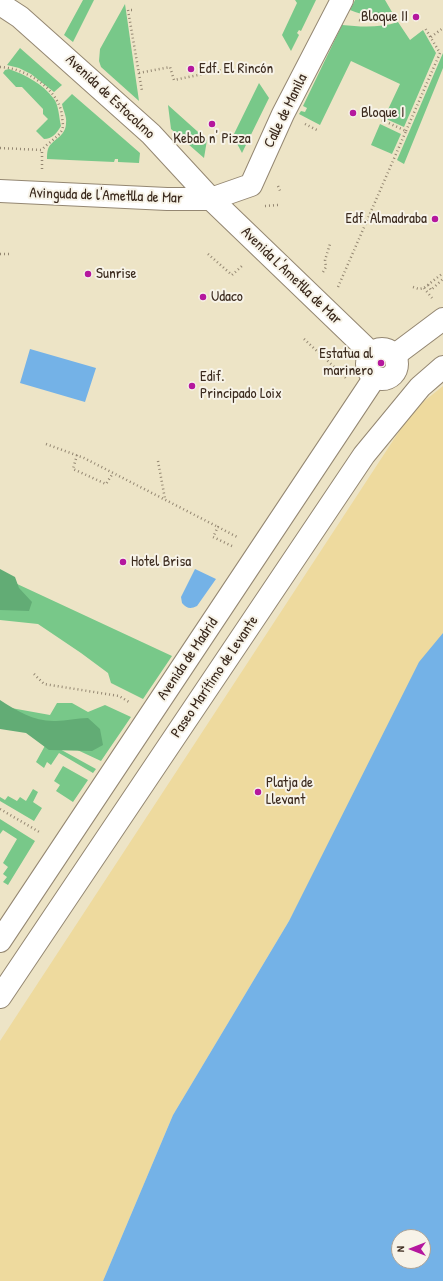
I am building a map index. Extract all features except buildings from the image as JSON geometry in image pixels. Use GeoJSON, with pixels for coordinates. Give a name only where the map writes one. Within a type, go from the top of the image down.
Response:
{"type":"FeatureCollection","features":[{"type":"Feature","properties":{"kind":"street","name":"Avenida de Estocolmo"},"geometry":{"type":"LineString","coordinates":[[0,4],[20,17],[151,134],[211,199]]}},
{"type":"Feature","properties":{"kind":"street","name":"Calle de Manila"},"geometry":{"type":"LineString","coordinates":[[211,199],[251,185],[283,114],[339,6]]}},
{"type":"Feature","properties":{"kind":"street","name":"Avinguda de l'Ametlla de Mar"},"geometry":{"type":"LineString","coordinates":[[0,191],[167,199],[211,199]]}},
{"type":"Feature","properties":{"kind":"street","name":"Avenida L'Ametlla de Mar"},"geometry":{"type":"LineString","coordinates":[[211,199],[371,353]]}},
{"type":"Feature","properties":{"kind":"street"},"geometry":{"type":"LineString","coordinates":[[395,355],[443,319]]}},
{"type":"Feature","properties":{"kind":"street"},"geometry":{"type":"LineString","coordinates":[[384,348],[391,351],[395,355],[398,363],[397,368],[392,376],[380,379],[370,386],[371,375],[368,370],[367,358],[375,350],[384,348]]}},
{"type":"Feature","properties":{"kind":"street","name":"Paseo Marítimo de Levante"},"geometry":{"type":"LineString","coordinates":[[0,997],[364,455],[420,387],[443,367]]}},
{"type":"Feature","properties":{"kind":"street","name":"Avenida de Madrid"},"geometry":{"type":"LineString","coordinates":[[0,941],[370,386]]}},
{"type":"Feature","properties":{"kind":"path"},"geometry":{"type":"LineString","coordinates":[[339,6],[362,21],[392,18]]}},
{"type":"Feature","properties":{"kind":"path"},"geometry":{"type":"LineString","coordinates":[[132,10],[128,10],[143,96]]}},
{"type":"Feature","properties":{"kind":"path"},"geometry":{"type":"LineString","coordinates":[[326,310],[344,277],[440,53],[425,28]]}},
{"type":"Feature","properties":{"kind":"path"},"geometry":{"type":"LineString","coordinates":[[431,37],[443,28]]}},
{"type":"Feature","properties":{"kind":"path"},"geometry":{"type":"LineString","coordinates":[[0,67],[9,67],[20,70],[30,76],[46,88],[58,102],[61,110],[63,124],[61,131],[42,150],[41,193]]}},
{"type":"Feature","properties":{"kind":"path"},"geometry":{"type":"LineString","coordinates":[[139,73],[170,67],[174,80],[232,68]]}},
{"type":"Feature","properties":{"kind":"path"},"geometry":{"type":"LineString","coordinates":[[382,120],[406,131]]}},
{"type":"Feature","properties":{"kind":"path"},"geometry":{"type":"LineString","coordinates":[[0,148],[42,150]]}},
{"type":"Feature","properties":{"kind":"path"},"geometry":{"type":"LineString","coordinates":[[262,206],[278,205]]}},
{"type":"Feature","properties":{"kind":"path"},"geometry":{"type":"LineString","coordinates":[[326,267],[325,260],[330,244]]}},
{"type":"Feature","properties":{"kind":"path"},"geometry":{"type":"LineString","coordinates":[[0,254],[12,254]]}},
{"type":"Feature","properties":{"kind":"path"},"geometry":{"type":"LineString","coordinates":[[208,254],[222,267]]}},
{"type":"Feature","properties":{"kind":"path"},"geometry":{"type":"LineString","coordinates":[[413,287],[419,289],[424,288],[443,273]]}},
{"type":"Feature","properties":{"kind":"path"},"geometry":{"type":"LineString","coordinates":[[428,285],[432,290],[443,280]]}},
{"type":"Feature","properties":{"kind":"path"},"geometry":{"type":"LineString","coordinates":[[424,288],[429,294]]}},
{"type":"Feature","properties":{"kind":"path"},"geometry":{"type":"LineString","coordinates":[[304,339],[370,386]]}},
{"type":"Feature","properties":{"kind":"path"},"geometry":{"type":"LineString","coordinates":[[46,444],[77,455],[241,538]]}},
{"type":"Feature","properties":{"kind":"path"},"geometry":{"type":"LineString","coordinates":[[77,455],[73,469],[106,484],[113,473]]}},
{"type":"Feature","properties":{"kind":"path"},"geometry":{"type":"LineString","coordinates":[[158,461],[166,500]]}},
{"type":"Feature","properties":{"kind":"path"},"geometry":{"type":"LineString","coordinates":[[218,527],[213,537],[255,558]]}},
{"type":"Feature","properties":{"kind":"path"},"geometry":{"type":"LineString","coordinates":[[34,674],[44,684],[118,696],[151,714]]}},
{"type":"Feature","properties":{"kind":"path"},"geometry":{"type":"LineString","coordinates":[[0,809],[63,847]]}},
{"type":"Feature","properties":{"kind":"green space"},"geometry":{"type":"Polygon","coordinates":[[[83,0],[94,0],[73,42],[64,35],[83,0]]]}},
{"type":"Feature","properties":{"kind":"green space"},"geometry":{"type":"Polygon","coordinates":[[[295,0],[316,0],[301,31],[299,30],[297,33],[299,35],[291,51],[282,35],[297,3],[295,0]]]}},
{"type":"Feature","properties":{"kind":"green space"},"geometry":{"type":"Polygon","coordinates":[[[355,0],[385,0],[392,12],[361,14],[350,10],[355,0]]]}},
{"type":"Feature","properties":{"kind":"green space"},"geometry":{"type":"Polygon","coordinates":[[[125,4],[139,101],[101,67],[99,61],[100,49],[125,4]]]}},
{"type":"Feature","properties":{"kind":"green space"},"geometry":{"type":"Polygon","coordinates":[[[398,22],[410,40],[423,30],[436,53],[404,127],[384,118],[400,84],[351,61],[320,125],[299,114],[301,111],[305,112],[307,108],[303,106],[342,25],[370,26],[398,22]]]}},
{"type":"Feature","properties":{"kind":"green space"},"geometry":{"type":"Polygon","coordinates":[[[20,48],[62,85],[54,92],[31,74],[19,68],[7,65],[20,48]]]}},
{"type":"Feature","properties":{"kind":"green space"},"geometry":{"type":"Polygon","coordinates":[[[443,53],[443,68],[404,164],[397,160],[443,53]]]}},
{"type":"Feature","properties":{"kind":"green space"},"geometry":{"type":"Polygon","coordinates":[[[9,69],[34,81],[45,89],[56,102],[61,126],[52,137],[44,139],[36,131],[48,119],[43,114],[43,109],[22,87],[16,87],[3,73],[5,70],[9,69]]]}},
{"type":"Feature","properties":{"kind":"green space"},"geometry":{"type":"Polygon","coordinates":[[[259,83],[269,98],[242,153],[233,136],[259,83]]]}},
{"type":"Feature","properties":{"kind":"green space"},"geometry":{"type":"Polygon","coordinates":[[[72,94],[140,153],[139,163],[118,162],[118,159],[115,159],[114,162],[47,159],[50,146],[64,132],[66,118],[62,104],[72,94]]]}},
{"type":"Feature","properties":{"kind":"green space"},"geometry":{"type":"Polygon","coordinates":[[[168,105],[207,140],[204,158],[171,129],[168,105]]]}},
{"type":"Feature","properties":{"kind":"green space"},"geometry":{"type":"Polygon","coordinates":[[[380,124],[401,134],[392,154],[371,145],[380,124]]]}},
{"type":"Feature","properties":{"kind":"green space"},"geometry":{"type":"Polygon","coordinates":[[[0,569],[15,577],[19,588],[32,602],[29,611],[0,610],[0,569]]]}},
{"type":"Feature","properties":{"kind":"green space"},"geometry":{"type":"Polygon","coordinates":[[[0,576],[172,656],[143,699],[111,683],[108,673],[38,624],[0,620],[0,576]]]}},
{"type":"Feature","properties":{"kind":"green space"},"geometry":{"type":"Polygon","coordinates":[[[0,700],[20,712],[41,720],[60,721],[88,718],[100,729],[103,745],[92,751],[49,750],[26,733],[0,729],[0,700]]]}},
{"type":"Feature","properties":{"kind":"green space"},"geometry":{"type":"Polygon","coordinates":[[[57,703],[72,703],[88,712],[105,705],[131,717],[101,761],[0,714],[0,706],[50,715],[57,703]]]}},
{"type":"Feature","properties":{"kind":"green space"},"geometry":{"type":"Polygon","coordinates":[[[47,742],[96,769],[93,773],[59,753],[51,765],[47,762],[44,768],[36,762],[47,742]]]}},
{"type":"Feature","properties":{"kind":"green space"},"geometry":{"type":"Polygon","coordinates":[[[63,766],[88,780],[73,802],[56,791],[60,785],[54,781],[63,766]]]}},
{"type":"Feature","properties":{"kind":"green space"},"geometry":{"type":"Polygon","coordinates":[[[33,789],[38,792],[33,802],[42,808],[34,821],[0,801],[0,797],[5,800],[8,796],[17,801],[20,797],[26,801],[33,789]]]}},
{"type":"Feature","properties":{"kind":"green space"},"geometry":{"type":"Polygon","coordinates":[[[0,819],[35,841],[8,885],[3,882],[7,877],[3,874],[8,867],[3,863],[17,839],[3,830],[0,834],[0,819]]]}},
{"type":"Feature","properties":{"kind":"sand","name":"Platja de Llevant"},"geometry":{"type":"Polygon","coordinates":[[[443,386],[443,633],[289,921],[173,1115],[103,1281],[0,1281],[0,1041],[413,410],[443,386]]]}},
{"type":"Feature","properties":{"kind":"water"},"geometry":{"type":"Polygon","coordinates":[[[30,349],[96,368],[85,402],[20,383],[30,349]]]}},
{"type":"Feature","properties":{"kind":"water"},"geometry":{"type":"Polygon","coordinates":[[[195,569],[216,579],[197,606],[189,608],[182,603],[181,597],[195,569]]]}},
{"type":"Feature","properties":{"kind":"water"},"geometry":{"type":"Polygon","coordinates":[[[443,633],[443,1281],[103,1281],[173,1115],[289,921],[419,662],[443,633]]]}},
{"type":"Feature","properties":{"kind":"place","name":"Bloque II"},"geometry":{"type":"Point","coordinates":[416,17]}},
{"type":"Feature","properties":{"kind":"place","name":"Edf. El Rincón"},"geometry":{"type":"Point","coordinates":[191,69]}},
{"type":"Feature","properties":{"kind":"place","name":"Bloque I"},"geometry":{"type":"Point","coordinates":[353,113]}},
{"type":"Feature","properties":{"kind":"place","name":"Kebab n' Pizza"},"geometry":{"type":"Point","coordinates":[212,124]}},
{"type":"Feature","properties":{"kind":"place","name":"Edf. Almadraba"},"geometry":{"type":"Point","coordinates":[435,219]}},
{"type":"Feature","properties":{"kind":"place","name":"Sunrise"},"geometry":{"type":"Point","coordinates":[88,274]}},
{"type":"Feature","properties":{"kind":"place","name":"Udaco"},"geometry":{"type":"Point","coordinates":[203,297]}},
{"type":"Feature","properties":{"kind":"place","name":"Estatua al marinero"},"geometry":{"type":"Point","coordinates":[381,363]}},
{"type":"Feature","properties":{"kind":"place","name":"Edif. Principado Loix"},"geometry":{"type":"Point","coordinates":[192,386]}},
{"type":"Feature","properties":{"kind":"place","name":"Hotel Brisa"},"geometry":{"type":"Point","coordinates":[123,562]}},
{"type":"Feature","properties":{"kind":"place","name":"Platja de Llevant"},"geometry":{"type":"Point","coordinates":[258,792]}}]}
